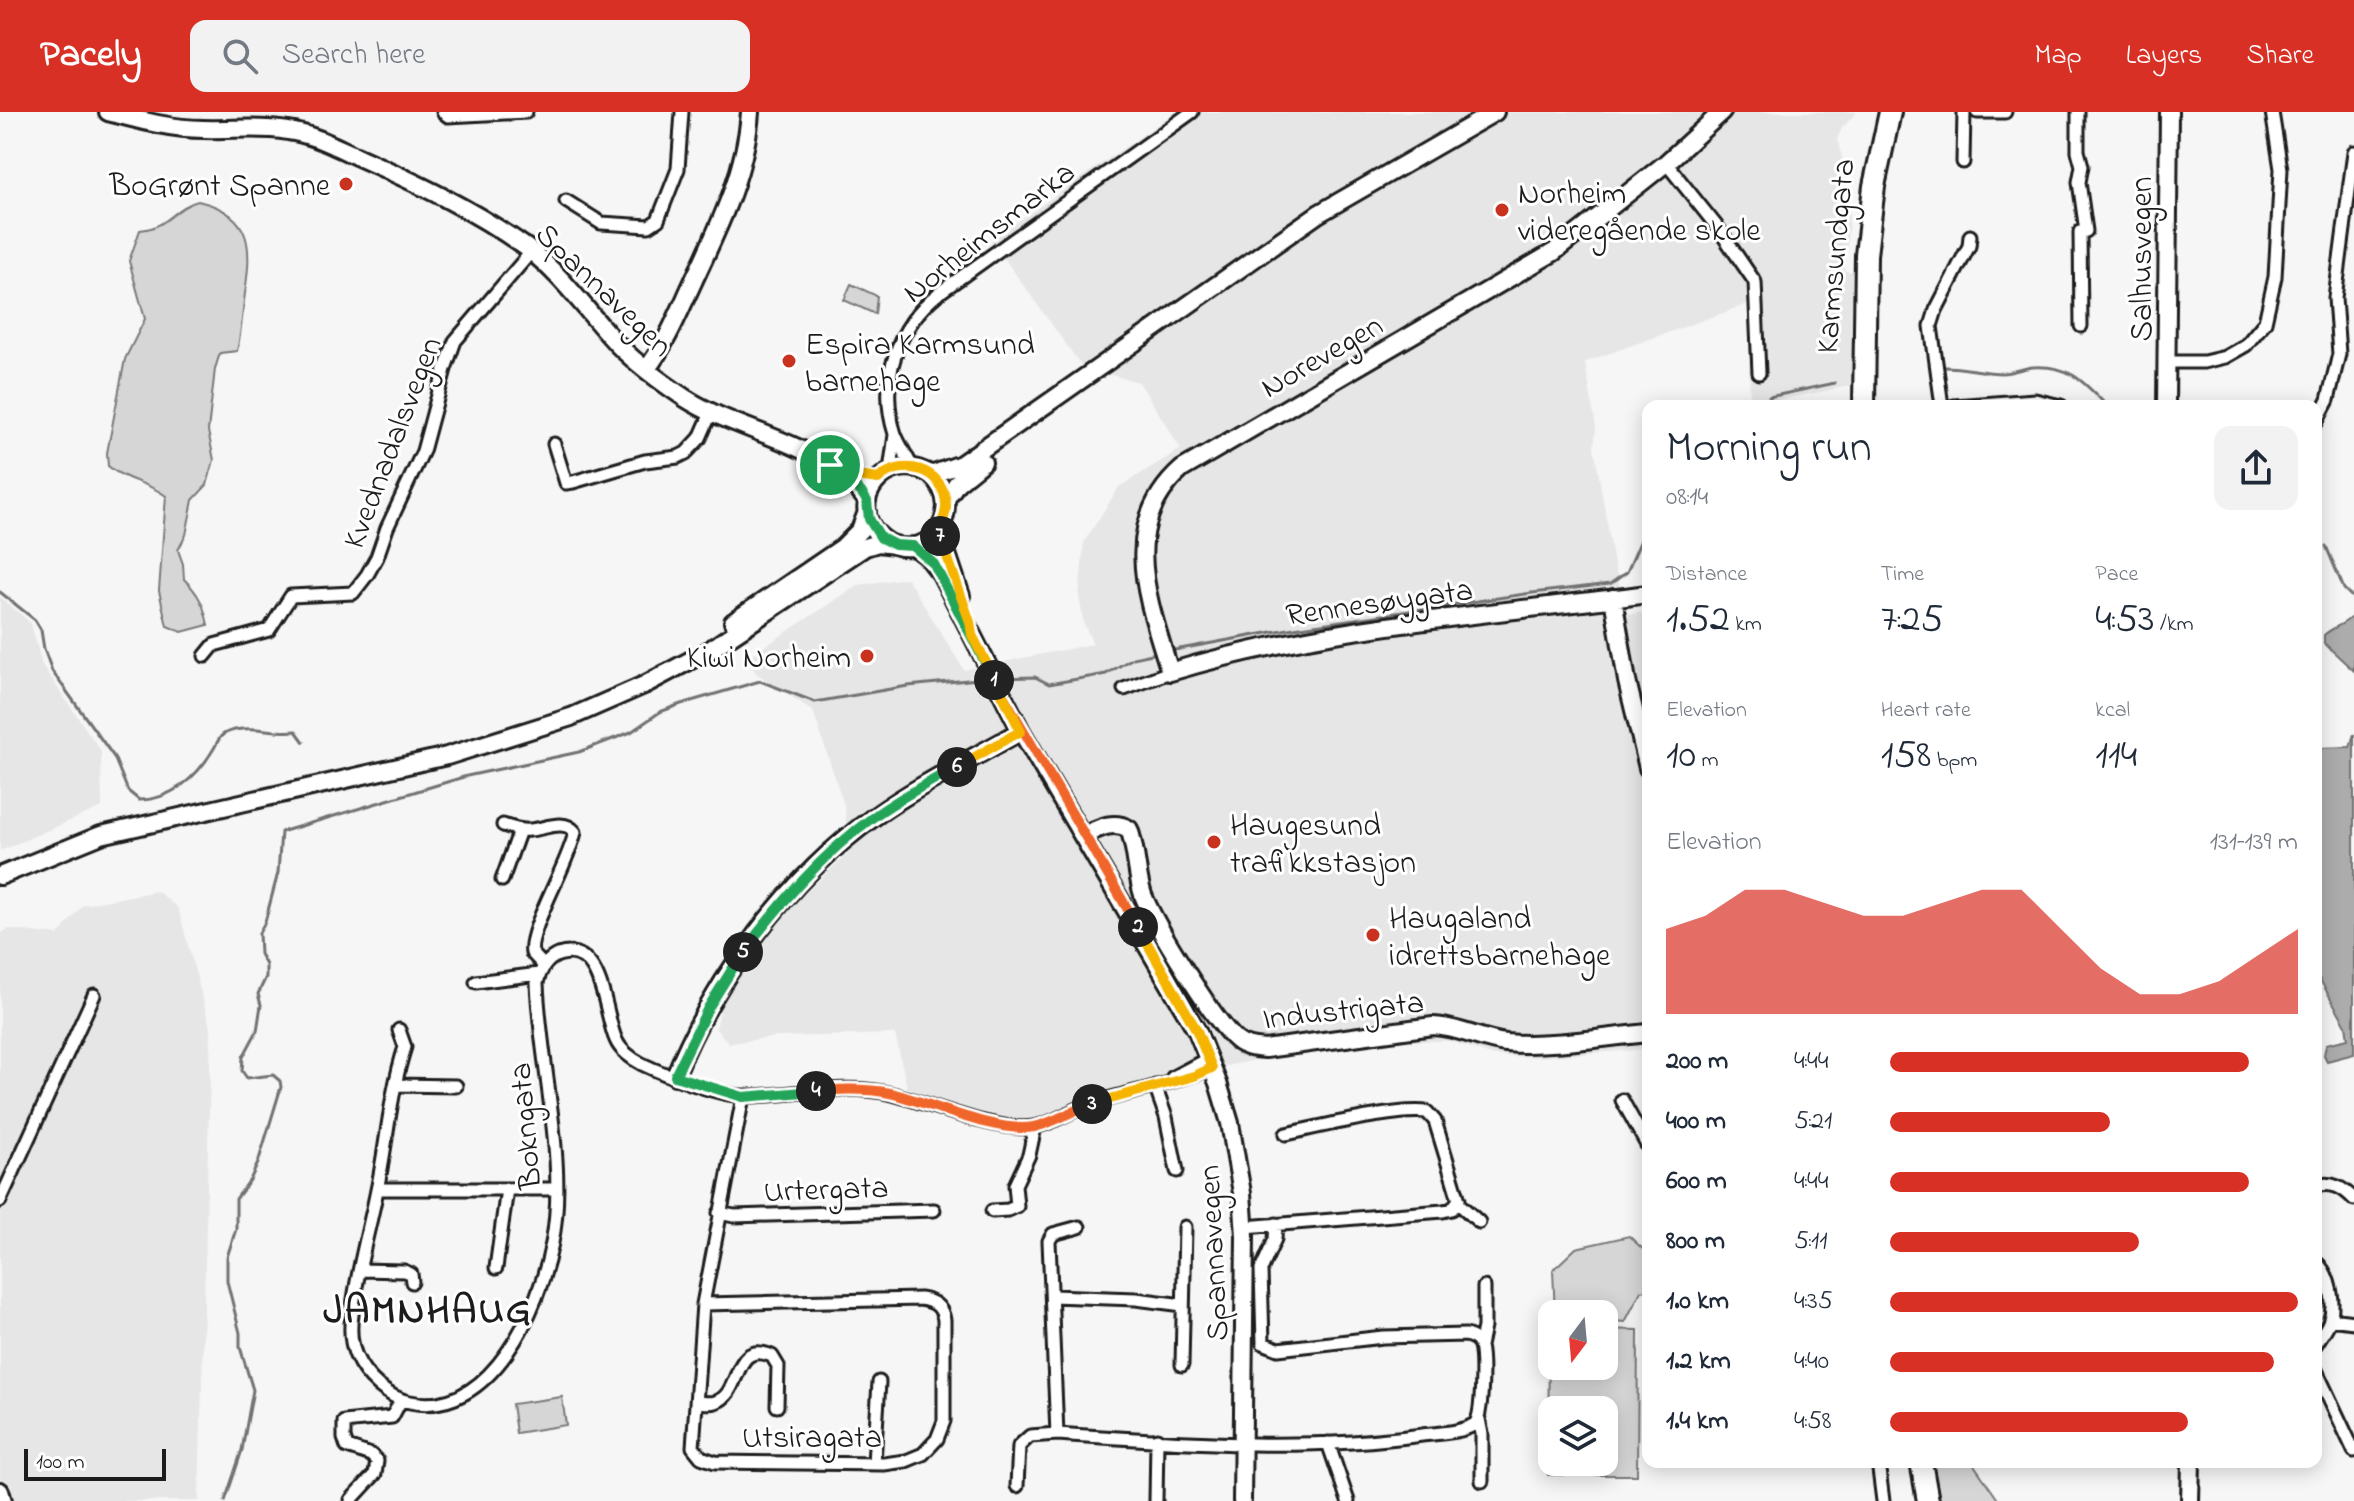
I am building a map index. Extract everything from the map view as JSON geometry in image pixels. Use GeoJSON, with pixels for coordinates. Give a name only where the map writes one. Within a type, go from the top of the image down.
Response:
{"type":"FeatureCollection","features":[{"type":"Feature","properties":{"kind":"highway","name":"Karmsundgata"},"geometry":{"type":"LineString","coordinates":[[1854,400],[1859,254],[1867,185],[1881,112]]}},
{"type":"Feature","properties":{"kind":"highway","name":"Karmsundgata"},"geometry":{"type":"LineString","coordinates":[[1864,400],[1866,255],[1874,186],[1890,112]]}},
{"type":"Feature","properties":{"kind":"highway"},"geometry":{"type":"LineString","coordinates":[[1915,1468],[1920,1501]]}},
{"type":"Feature","properties":{"kind":"highway"},"geometry":{"type":"LineString","coordinates":[[1922,1468],[1928,1501]]}},
{"type":"Feature","properties":{"kind":"main road","name":"Spannavegen"},"geometry":{"type":"LineString","coordinates":[[108,112],[184,128],[273,129],[306,135],[438,194],[531,252],[554,270],[619,345],[664,385],[711,413],[790,444],[830,465],[858,476],[884,475]]}},
{"type":"Feature","properties":{"kind":"main road"},"geometry":{"type":"LineString","coordinates":[[646,370],[669,334],[731,196],[742,163],[750,112]]}},
{"type":"Feature","properties":{"kind":"main road"},"geometry":{"type":"LineString","coordinates":[[931,475],[974,456],[1338,201],[1495,112]]}},
{"type":"Feature","properties":{"kind":"main road"},"geometry":{"type":"LineString","coordinates":[[946,499],[967,473],[1009,442],[1310,232],[1384,184],[1511,112]]}},
{"type":"Feature","properties":{"kind":"main road","name":"Norevegen"},"geometry":{"type":"LineString","coordinates":[[1170,672],[1144,575],[1142,550],[1144,532],[1153,506],[1177,473],[1193,460],[1554,252],[1666,163],[1722,112]]}},
{"type":"Feature","properties":{"kind":"main road","name":"Salhusvegen"},"geometry":{"type":"LineString","coordinates":[[2166,400],[2169,112]]}},
{"type":"Feature","properties":{"kind":"main road","name":"Spannavegen"},"geometry":{"type":"LineString","coordinates":[[830,465],[851,482],[867,506]]}},
{"type":"Feature","properties":{"kind":"main road"},"geometry":{"type":"LineString","coordinates":[[0,866],[68,836],[111,823],[456,744],[567,709],[665,663],[754,609],[843,547],[860,530],[867,506],[884,475],[912,467],[931,475],[941,486],[946,499],[946,512],[939,530],[930,539],[913,546],[878,543],[865,547],[708,651],[644,685],[571,717],[447,756],[101,835],[0,876]]}},
{"type":"Feature","properties":{"kind":"main road"},"geometry":{"type":"LineString","coordinates":[[867,506],[876,532],[895,545]]}},
{"type":"Feature","properties":{"kind":"main road"},"geometry":{"type":"LineString","coordinates":[[939,530],[972,635]]}},
{"type":"Feature","properties":{"kind":"main road"},"geometry":{"type":"LineString","coordinates":[[913,546],[934,564],[972,635]]}},
{"type":"Feature","properties":{"kind":"main road","name":"Rennesøygata"},"geometry":{"type":"LineString","coordinates":[[1170,672],[1317,636],[1642,595]]}},
{"type":"Feature","properties":{"kind":"main road"},"geometry":{"type":"LineString","coordinates":[[1613,598],[1627,681],[1642,743]]}},
{"type":"Feature","properties":{"kind":"main road","name":"Spannavegen"},"geometry":{"type":"LineString","coordinates":[[972,635],[1021,731],[1153,952],[1210,1063],[1234,1144],[1245,1227],[1242,1501]]}},
{"type":"Feature","properties":{"kind":"main road"},"geometry":{"type":"LineString","coordinates":[[675,1076],[727,976],[768,920],[822,862],[857,830],[897,801],[1021,731]]}},
{"type":"Feature","properties":{"kind":"main road","name":"Industrigata"},"geometry":{"type":"LineString","coordinates":[[1084,835],[1109,825],[1129,829],[1142,890],[1153,914],[1223,1025],[1239,1043],[1250,1048],[1265,1049],[1433,1026],[1516,1043],[1642,1033]]}},
{"type":"Feature","properties":{"kind":"main road"},"geometry":{"type":"LineString","coordinates":[[2190,1501],[2191,1468]]}},
{"type":"Feature","properties":{"kind":"main road"},"geometry":{"type":"LineString","coordinates":[[0,1491],[3,1501]]}},
{"type":"Feature","properties":{"kind":"street"},"geometry":{"type":"LineString","coordinates":[[443,112],[448,116],[460,117],[526,112]]}},
{"type":"Feature","properties":{"kind":"street"},"geometry":{"type":"LineString","coordinates":[[566,201],[601,223],[649,226],[657,221],[677,174],[682,112]]}},
{"type":"Feature","properties":{"kind":"street","name":"Norheimsmarka"},"geometry":{"type":"LineString","coordinates":[[912,467],[895,435],[889,389],[902,335],[923,305],[1192,112]]}},
{"type":"Feature","properties":{"kind":"street"},"geometry":{"type":"LineString","coordinates":[[1963,162],[1964,112]]}},
{"type":"Feature","properties":{"kind":"street"},"geometry":{"type":"LineString","coordinates":[[1977,112],[2005,112]]}},
{"type":"Feature","properties":{"kind":"street"},"geometry":{"type":"LineString","coordinates":[[2078,112],[2078,151],[2082,166],[2079,182],[2086,231],[2080,232],[2081,326]]}},
{"type":"Feature","properties":{"kind":"street"},"geometry":{"type":"LineString","coordinates":[[2167,362],[2204,362],[2225,357],[2246,345],[2265,322],[2275,277],[2281,169],[2272,112]]}},
{"type":"Feature","properties":{"kind":"street"},"geometry":{"type":"LineString","coordinates":[[2322,412],[2328,400],[2339,354],[2335,298],[2354,152]]}},
{"type":"Feature","properties":{"kind":"street"},"geometry":{"type":"LineString","coordinates":[[1666,163],[1753,277],[1757,292],[1759,373]]}},
{"type":"Feature","properties":{"kind":"street"},"geometry":{"type":"LineString","coordinates":[[1941,400],[1931,326],[1969,246],[1970,236]]}},
{"type":"Feature","properties":{"kind":"street","name":"Kvednadalsvegen"},"geometry":{"type":"LineString","coordinates":[[205,656],[214,645],[269,630],[291,596],[353,593],[377,557],[387,528],[413,475],[433,420],[455,341],[531,252]]}},
{"type":"Feature","properties":{"kind":"street"},"geometry":{"type":"LineString","coordinates":[[554,444],[566,483],[573,482],[645,461],[686,453],[700,438],[711,413]]}},
{"type":"Feature","properties":{"kind":"street","name":"Norheimsmarka"},"geometry":{"type":"LineString","coordinates":[[884,475],[895,435]]}},
{"type":"Feature","properties":{"kind":"street","name":"Rennesøygata"},"geometry":{"type":"LineString","coordinates":[[1124,689],[1170,672]]}},
{"type":"Feature","properties":{"kind":"street","name":"Bokngata"},"geometry":{"type":"LineString","coordinates":[[401,1400],[430,1404],[449,1402],[472,1391],[490,1374],[530,1311],[552,1244],[557,1189],[538,994],[542,970],[532,953],[532,936],[560,876],[575,832],[564,824],[520,830]]}},
{"type":"Feature","properties":{"kind":"street"},"geometry":{"type":"LineString","coordinates":[[502,880],[520,830],[503,825]]}},
{"type":"Feature","properties":{"kind":"street"},"geometry":{"type":"LineString","coordinates":[[476,982],[542,970],[559,955],[579,956],[595,970],[616,1041],[621,1047],[641,1063],[743,1097],[828,1090],[873,1090],[995,1123],[1035,1127],[1087,1105],[1155,1086],[1210,1063]]}},
{"type":"Feature","properties":{"kind":"street"},"geometry":{"type":"LineString","coordinates":[[0,1201],[94,995]]}},
{"type":"Feature","properties":{"kind":"street"},"geometry":{"type":"LineString","coordinates":[[351,1500],[375,1474],[377,1466],[371,1455],[347,1447],[344,1422],[392,1417],[401,1400],[378,1385],[357,1357],[351,1334],[360,1270],[405,1047],[399,1030]]}},
{"type":"Feature","properties":{"kind":"street","name":"Bokngata"},"geometry":{"type":"LineString","coordinates":[[396,1085],[456,1086]]}},
{"type":"Feature","properties":{"kind":"street"},"geometry":{"type":"LineString","coordinates":[[1155,1086],[1166,1117],[1177,1171]]}},
{"type":"Feature","properties":{"kind":"street","name":"Utsiragata"},"geometry":{"type":"LineString","coordinates":[[703,1304],[920,1299],[935,1303],[944,1320],[945,1411],[937,1439],[923,1454],[906,1461],[874,1463],[707,1460],[693,1447],[703,1304],[743,1097]]}},
{"type":"Feature","properties":{"kind":"street"},"geometry":{"type":"LineString","coordinates":[[1622,1100],[1642,1130]]}},
{"type":"Feature","properties":{"kind":"street"},"geometry":{"type":"LineString","coordinates":[[1245,1227],[1443,1211],[1452,1209],[1458,1203],[1460,1194],[1439,1131],[1427,1112],[1359,1120],[1286,1134]]}},
{"type":"Feature","properties":{"kind":"street"},"geometry":{"type":"LineString","coordinates":[[992,1211],[1017,1206],[1015,1185],[1029,1155],[1035,1127]]}},
{"type":"Feature","properties":{"kind":"street"},"geometry":{"type":"LineString","coordinates":[[2322,1185],[2333,1184],[2354,1199]]}},
{"type":"Feature","properties":{"kind":"street"},"geometry":{"type":"LineString","coordinates":[[378,1189],[557,1189]]}},
{"type":"Feature","properties":{"kind":"street"},"geometry":{"type":"LineString","coordinates":[[496,1268],[507,1189]]}},
{"type":"Feature","properties":{"kind":"street"},"geometry":{"type":"LineString","coordinates":[[1458,1203],[1479,1222]]}},
{"type":"Feature","properties":{"kind":"street","name":"Urtergata"},"geometry":{"type":"LineString","coordinates":[[719,1213],[734,1216],[934,1210]]}},
{"type":"Feature","properties":{"kind":"street"},"geometry":{"type":"LineString","coordinates":[[1276,1224],[1275,1239],[1261,1270],[1261,1336],[1267,1346],[1278,1349],[1383,1337],[1466,1335],[1480,1346]]}},
{"type":"Feature","properties":{"kind":"street"},"geometry":{"type":"LineString","coordinates":[[1057,1434],[1049,1241],[1053,1234],[1079,1227]]}},
{"type":"Feature","properties":{"kind":"street"},"geometry":{"type":"LineString","coordinates":[[1182,1365],[1185,1227]]}},
{"type":"Feature","properties":{"kind":"street"},"geometry":{"type":"LineString","coordinates":[[2322,1267],[2327,1278],[2330,1319],[2322,1333]]}},
{"type":"Feature","properties":{"kind":"street"},"geometry":{"type":"LineString","coordinates":[[360,1270],[404,1271],[411,1274],[412,1282]]}},
{"type":"Feature","properties":{"kind":"street"},"geometry":{"type":"LineString","coordinates":[[1482,1481],[1479,1419],[1484,1287]]}},
{"type":"Feature","properties":{"kind":"street"},"geometry":{"type":"LineString","coordinates":[[1052,1296],[1136,1299],[1183,1305]]}},
{"type":"Feature","properties":{"kind":"street"},"geometry":{"type":"LineString","coordinates":[[2330,1319],[2354,1322]]}},
{"type":"Feature","properties":{"kind":"street","name":"Utsiragata"},"geometry":{"type":"LineString","coordinates":[[696,1402],[720,1401],[729,1391],[744,1361],[753,1353],[760,1353],[772,1356],[778,1366],[777,1406]]}},
{"type":"Feature","properties":{"kind":"street"},"geometry":{"type":"LineString","coordinates":[[874,1463],[879,1382]]}},
{"type":"Feature","properties":{"kind":"street"},"geometry":{"type":"LineString","coordinates":[[2322,1383],[2354,1451]]}},
{"type":"Feature","properties":{"kind":"street"},"geometry":{"type":"LineString","coordinates":[[1017,1486],[1021,1442],[1030,1436],[1057,1434],[1265,1446],[1394,1439],[1463,1430],[1479,1419]]}},
{"type":"Feature","properties":{"kind":"street"},"geometry":{"type":"LineString","coordinates":[[1156,1501],[1157,1439]]}},
{"type":"Feature","properties":{"kind":"street"},"geometry":{"type":"LineString","coordinates":[[1328,1443],[1344,1500]]}},
{"type":"Feature","properties":{"kind":"street"},"geometry":{"type":"LineString","coordinates":[[1879,1468],[1883,1501]]}},
{"type":"Feature","properties":{"kind":"shaded area"},"geometry":{"type":"Polygon","coordinates":[[[1176,112],[1857,112],[1842,128],[1837,139],[1851,191],[1845,271],[1866,274],[1869,382],[1780,400],[1750,400],[1748,304],[1585,362],[1596,427],[1594,447],[1614,564],[1627,614],[1642,613],[1642,1049],[1538,1057],[1494,1056],[1450,1041],[1407,1041],[1215,1068],[1111,1106],[1082,1113],[1014,1121],[993,1119],[908,1092],[895,1034],[777,1037],[729,1043],[716,1029],[723,998],[754,951],[791,907],[850,851],[844,805],[813,711],[756,673],[747,658],[858,585],[907,578],[964,670],[1093,644],[1084,624],[1079,597],[1084,542],[1119,487],[1181,449],[1139,382],[1083,368],[991,240],[1176,112]]]}},
{"type":"Feature","properties":{"kind":"shaded area"},"geometry":{"type":"Polygon","coordinates":[[[198,201],[217,207],[240,226],[246,238],[248,266],[237,351],[220,353],[215,369],[208,431],[214,460],[207,485],[193,500],[186,535],[178,550],[184,579],[200,600],[208,625],[182,632],[167,626],[159,591],[166,496],[108,466],[107,453],[125,359],[145,319],[129,261],[140,230],[164,222],[198,201]]]}},
{"type":"Feature","properties":{"kind":"shaded area"},"geometry":{"type":"Polygon","coordinates":[[[851,284],[877,296],[875,314],[844,300],[851,284]]]}},
{"type":"Feature","properties":{"kind":"shaded area"},"geometry":{"type":"Polygon","coordinates":[[[0,597],[31,623],[42,665],[101,751],[102,807],[0,851],[0,597]]]}},
{"type":"Feature","properties":{"kind":"shaded area"},"geometry":{"type":"Polygon","coordinates":[[[2354,614],[2354,671],[2324,643],[2324,635],[2354,614]]]}},
{"type":"Feature","properties":{"kind":"shaded area"},"geometry":{"type":"Polygon","coordinates":[[[2354,734],[2354,1054],[2327,1061],[2324,1055],[2326,1044],[2348,1039],[2346,1025],[2322,983],[2322,748],[2350,747],[2354,734]]]}},
{"type":"Feature","properties":{"kind":"shaded area"},"geometry":{"type":"Polygon","coordinates":[[[157,891],[178,908],[211,1030],[199,1501],[0,1501],[0,934],[8,929],[58,935],[83,905],[157,891]]]}},
{"type":"Feature","properties":{"kind":"shaded area"},"geometry":{"type":"Polygon","coordinates":[[[1629,1236],[1642,1248],[1642,1291],[1625,1322],[1618,1321],[1618,1300],[1554,1300],[1553,1270],[1576,1248],[1629,1236]]]}},
{"type":"Feature","properties":{"kind":"shaded area"},"geometry":{"type":"Polygon","coordinates":[[[1618,1329],[1638,1330],[1637,1475],[1618,1475],[1618,1396],[1549,1396],[1549,1380],[1618,1380],[1618,1329]]]}},
{"type":"Feature","properties":{"kind":"shaded area"},"geometry":{"type":"Polygon","coordinates":[[[562,1397],[566,1425],[516,1433],[512,1404],[562,1397]]]}},
{"type":"Feature","properties":{"kind":"shaded area"},"geometry":{"type":"Polygon","coordinates":[[[1931,1468],[1976,1468],[1999,1501],[1938,1501],[1931,1468]]]}},
{"type":"Feature","properties":{"kind":"waterway"},"geometry":{"type":"LineString","coordinates":[[1945,367],[2002,373],[2033,367],[2057,369],[2075,376],[2101,400]]}},
{"type":"Feature","properties":{"kind":"waterway"},"geometry":{"type":"LineString","coordinates":[[1769,397],[1835,383]]}},
{"type":"Feature","properties":{"kind":"waterway"},"geometry":{"type":"LineString","coordinates":[[1169,651],[1294,628],[1610,584],[1627,572],[1642,538]]}},
{"type":"Feature","properties":{"kind":"waterway"},"geometry":{"type":"LineString","coordinates":[[2326,546],[2344,589],[2354,599]]}},
{"type":"Feature","properties":{"kind":"waterway"},"geometry":{"type":"LineString","coordinates":[[0,592],[35,620],[41,630],[52,671],[114,757],[128,791],[139,800],[162,796],[182,785],[207,760],[221,737],[228,732],[245,729],[296,731],[304,742]]}},
{"type":"Feature","properties":{"kind":"waterway"},"geometry":{"type":"LineString","coordinates":[[1000,678],[1035,677],[1049,684],[1106,674],[1133,658],[1157,653]]}},
{"type":"Feature","properties":{"kind":"waterway"},"geometry":{"type":"LineString","coordinates":[[225,1501],[242,1450],[253,1390],[240,1347],[240,1333],[227,1281],[227,1257],[236,1229],[236,1199],[258,1163],[281,1087],[280,1081],[273,1075],[247,1078],[242,1071],[243,1057],[257,1031],[261,1005],[258,994],[266,977],[259,933],[278,873],[281,832],[467,776],[579,752],[631,732],[660,712],[760,681],[815,702],[908,686],[988,678]]}},
{"type":"Feature","properties":{"kind":"place","name":"BoGrønt Spanne"},"geometry":{"type":"Point","coordinates":[346,184]}},
{"type":"Feature","properties":{"kind":"place","name":"Norheim videregående skole"},"geometry":{"type":"Point","coordinates":[1502,210]}},
{"type":"Feature","properties":{"kind":"place","name":"Espira Karmsund barnehage"},"geometry":{"type":"Point","coordinates":[789,361]}},
{"type":"Feature","properties":{"kind":"place","name":"Kiwi Norheim"},"geometry":{"type":"Point","coordinates":[867,656]}},
{"type":"Feature","properties":{"kind":"place","name":"Haugesund trafikkstasjon"},"geometry":{"type":"Point","coordinates":[1214,842]}},
{"type":"Feature","properties":{"kind":"place","name":"Haugaland idrettsbarnehage"},"geometry":{"type":"Point","coordinates":[1373,935]}},
{"type":"Feature","properties":{"kind":"district","name":"JAMNHAUG"},"geometry":{"type":"Point","coordinates":[428,1308]}},
{"type":"Feature","properties":{"kind":"route"},"geometry":{"type":"LineString","coordinates":[[830,465],[858,476],[878,479],[896,468],[912,467],[925,471],[941,486],[947,505],[939,530],[972,635],[991,676],[1012,715],[1021,731],[872,818],[797,886],[727,976],[675,1076],[743,1097],[828,1090],[873,1090],[1024,1128],[1048,1123],[1087,1105],[1194,1076],[1212,1068],[1197,1031],[1153,952],[1012,715],[991,676],[941,574],[927,556],[913,546],[895,545],[881,538],[872,526],[867,501],[861,492],[830,465]]}}]}
